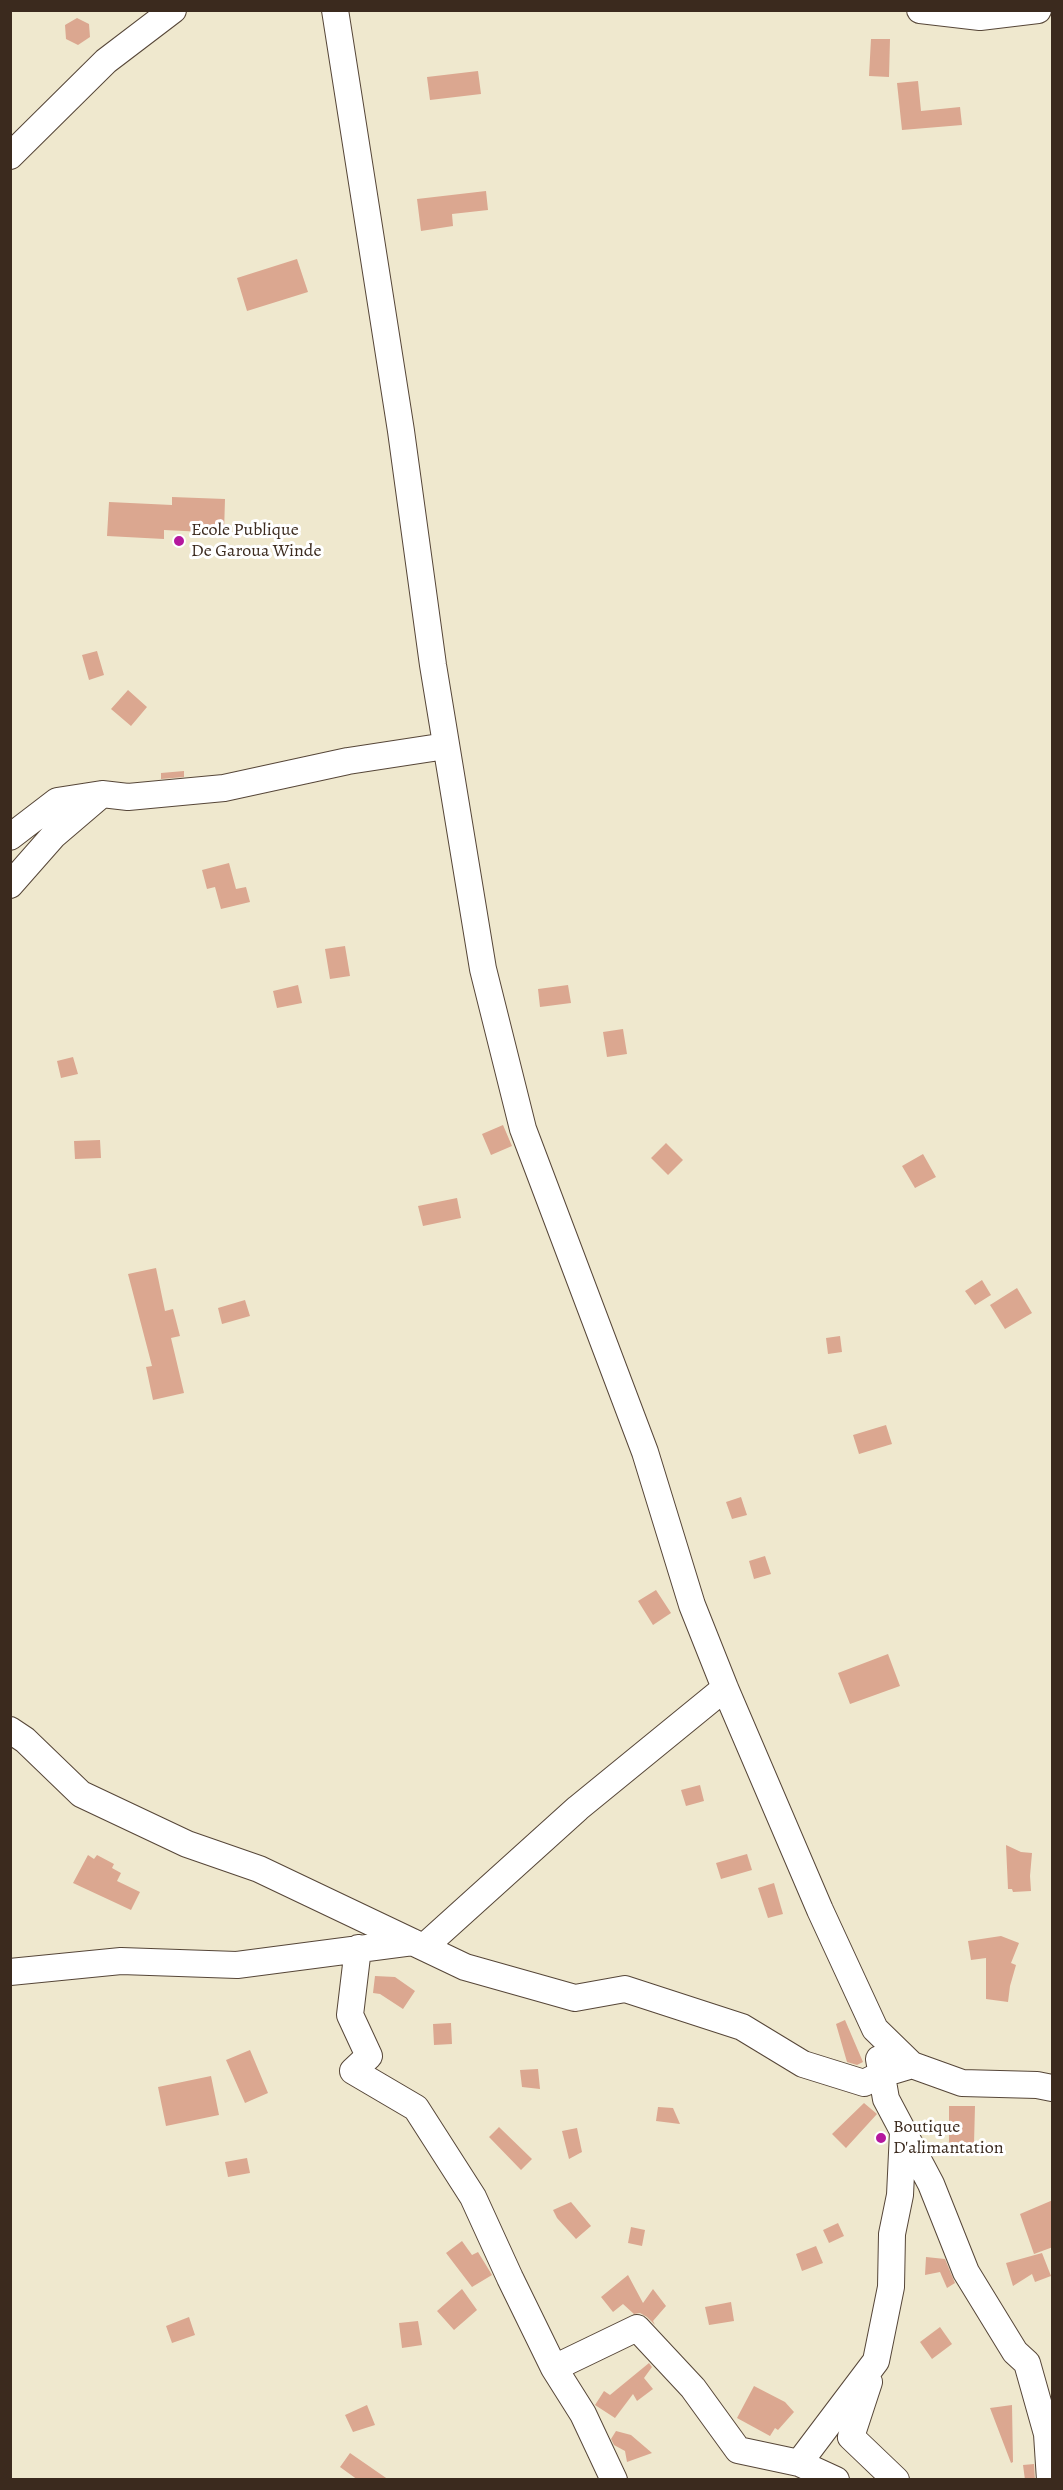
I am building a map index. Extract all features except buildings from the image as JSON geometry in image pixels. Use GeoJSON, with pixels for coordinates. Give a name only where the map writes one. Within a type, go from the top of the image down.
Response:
{"type":"FeatureCollection","features":[{"type":"Feature","properties":{"kind":"street"},"geometry":{"type":"LineString","coordinates":[[10,156],[106,61],[173,10]]}},
{"type":"Feature","properties":{"kind":"street"},"geometry":{"type":"LineString","coordinates":[[335,10],[398,408],[433,665],[483,969],[523,1129],[645,1452],[692,1605],[724,1688],[820,1910],[875,2029],[886,2099],[931,2184],[966,2272],[1015,2352],[1027,2363],[1049,2426],[1050,2480]]}},
{"type":"Feature","properties":{"kind":"street"},"geometry":{"type":"LineString","coordinates":[[920,10],[980,17],[1038,10]]}},
{"type":"Feature","properties":{"kind":"street"},"geometry":{"type":"LineString","coordinates":[[10,837],[57,801],[102,794],[128,797],[224,788],[348,761],[446,746]]}},
{"type":"Feature","properties":{"kind":"street"},"geometry":{"type":"LineString","coordinates":[[10,885],[54,834],[102,794]]}},
{"type":"Feature","properties":{"kind":"street"},"geometry":{"type":"LineString","coordinates":[[10,1972],[121,1961],[237,1965],[357,1948],[418,1944],[724,1688]]}},
{"type":"Feature","properties":{"kind":"street"},"geometry":{"type":"LineString","coordinates":[[10,1730],[25,1740],[81,1794],[187,1844],[259,1869],[465,1966],[575,1998],[626,1989],[742,2027],[803,2064],[864,2083],[882,2074],[912,2065]]}},
{"type":"Feature","properties":{"kind":"street"},"geometry":{"type":"LineString","coordinates":[[357,1948],[350,2015],[369,2056],[353,2071],[416,2108],[473,2197],[554,2368],[583,2414],[614,2480]]}},
{"type":"Feature","properties":{"kind":"street"},"geometry":{"type":"LineString","coordinates":[[875,2029],[912,2065],[962,2083],[1037,2085],[1053,2088]]}},
{"type":"Feature","properties":{"kind":"street"},"geometry":{"type":"LineString","coordinates":[[896,2480],[851,2437],[876,2361],[891,2287],[892,2234],[900,2195],[903,2132]]}},
{"type":"Feature","properties":{"kind":"street"},"geometry":{"type":"LineString","coordinates":[[554,2368],[637,2328],[693,2388],[738,2450],[800,2463],[836,2480]]}},
{"type":"Feature","properties":{"kind":"street"},"geometry":{"type":"LineString","coordinates":[[800,2463],[876,2361]]}},
{"type":"Feature","properties":{"kind":"place","name":"Ecole Publique De Garoua Winde"},"geometry":{"type":"Point","coordinates":[179,541]}},
{"type":"Feature","properties":{"kind":"place","name":"Boutique D'alimantation"},"geometry":{"type":"Point","coordinates":[881,2138]}}]}
